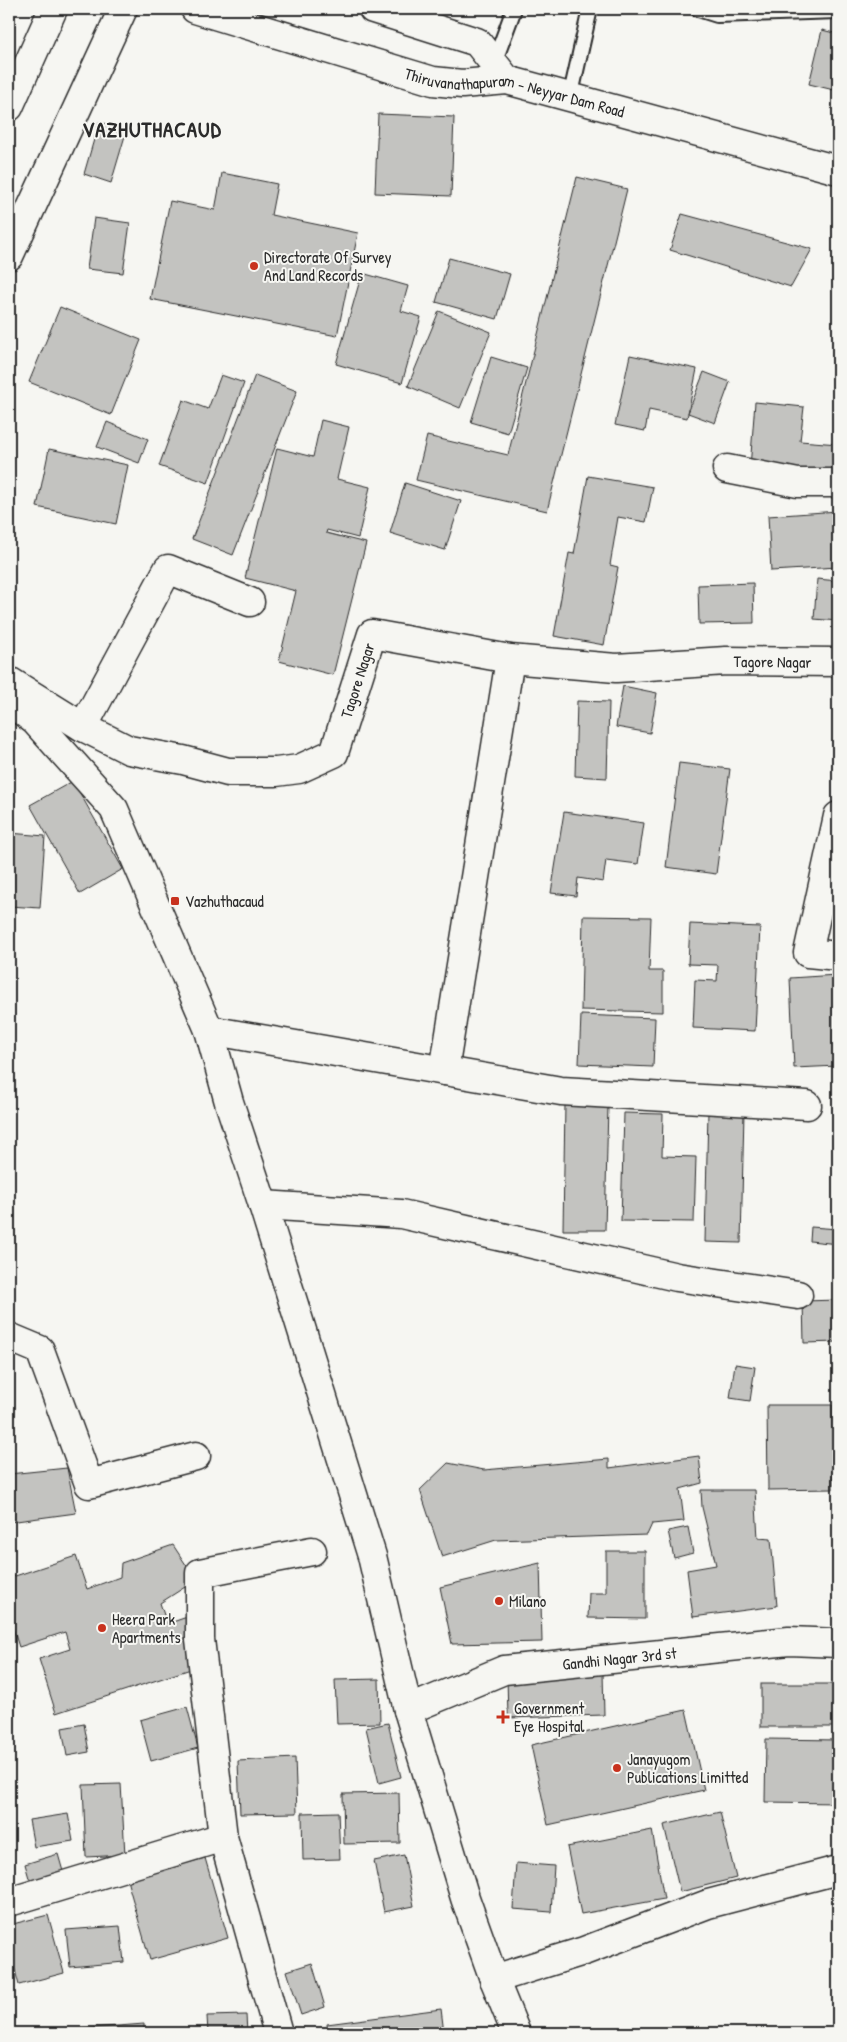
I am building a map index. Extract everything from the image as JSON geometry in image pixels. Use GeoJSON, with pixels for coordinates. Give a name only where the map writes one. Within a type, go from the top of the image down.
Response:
{"type":"FeatureCollection","features":[{"type":"Feature","properties":{"kind":"street"},"geometry":{"type":"LineString","coordinates":[[9,107],[53,9]]}},
{"type":"Feature","properties":{"kind":"street"},"geometry":{"type":"LineString","coordinates":[[9,256],[123,9]]}},
{"type":"Feature","properties":{"kind":"street","name":"Thiruvanathapuram - Neyyar Dam Road"},"geometry":{"type":"LineString","coordinates":[[195,9],[433,81],[462,84],[501,71],[570,98],[838,170]]}},
{"type":"Feature","properties":{"kind":"street"},"geometry":{"type":"LineString","coordinates":[[373,9],[477,42],[501,71]]}},
{"type":"Feature","properties":{"kind":"street"},"geometry":{"type":"LineString","coordinates":[[727,469],[798,483],[838,483]]}},
{"type":"Feature","properties":{"kind":"street"},"geometry":{"type":"LineString","coordinates":[[83,727],[168,569],[250,602]]}},
{"type":"Feature","properties":{"kind":"street","name":"Tagore Nagar"},"geometry":{"type":"LineString","coordinates":[[9,681],[83,727],[129,750],[183,760],[228,772],[276,772],[299,769],[334,753],[372,634],[510,660],[616,668],[726,661],[838,662]]}},
{"type":"Feature","properties":{"kind":"street"},"geometry":{"type":"LineString","coordinates":[[444,1071],[510,660]]}},
{"type":"Feature","properties":{"kind":"street"},"geometry":{"type":"LineString","coordinates":[[9,701],[35,721],[114,809],[209,1030],[229,1102],[372,1556],[408,1710],[465,1898],[516,2033]]}},
{"type":"Feature","properties":{"kind":"street"},"geometry":{"type":"LineString","coordinates":[[838,816],[808,953],[838,956]]}},
{"type":"Feature","properties":{"kind":"street"},"geometry":{"type":"LineString","coordinates":[[209,1030],[561,1091],[807,1105]]}},
{"type":"Feature","properties":{"kind":"street"},"geometry":{"type":"LineString","coordinates":[[263,1205],[401,1214],[677,1277],[798,1295]]}},
{"type":"Feature","properties":{"kind":"street"},"geometry":{"type":"LineString","coordinates":[[9,1337],[40,1350],[89,1484],[196,1456]]}},
{"type":"Feature","properties":{"kind":"street"},"geometry":{"type":"LineString","coordinates":[[278,2033],[223,1837],[200,1639],[200,1573],[312,1550]]}},
{"type":"Feature","properties":{"kind":"street","name":"Gandhi Nagar 3rd st"},"geometry":{"type":"LineString","coordinates":[[408,1710],[504,1670],[789,1641],[838,1642]]}},
{"type":"Feature","properties":{"kind":"street"},"geometry":{"type":"LineString","coordinates":[[9,1902],[223,1837]]}},
{"type":"Feature","properties":{"kind":"street"},"geometry":{"type":"LineString","coordinates":[[494,1979],[584,1951],[708,1904],[838,1870]]}},
{"type":"Feature","properties":{"kind":"lane"},"geometry":{"type":"LineString","coordinates":[[501,71],[514,9]]}},
{"type":"Feature","properties":{"kind":"lane"},"geometry":{"type":"LineString","coordinates":[[570,98],[590,9]]}},
{"type":"Feature","properties":{"kind":"lane"},"geometry":{"type":"LineString","coordinates":[[698,9],[718,15],[838,11]]}},
{"type":"Feature","properties":{"kind":"building"},"geometry":{"type":"Polygon","coordinates":[[[822,30],[838,34],[838,91],[809,84],[822,30]]]}},
{"type":"Feature","properties":{"kind":"building"},"geometry":{"type":"Polygon","coordinates":[[[378,114],[454,117],[451,196],[375,193],[378,114]]]}},
{"type":"Feature","properties":{"kind":"building"},"geometry":{"type":"Polygon","coordinates":[[[99,122],[127,129],[111,183],[84,174],[99,122]]]}},
{"type":"Feature","properties":{"kind":"building","name":"Directorate Of Survey And Land Records"},"geometry":{"type":"Polygon","coordinates":[[[222,173],[277,184],[271,215],[358,233],[337,336],[150,299],[170,201],[215,210],[222,173]]]}},
{"type":"Feature","properties":{"kind":"building"},"geometry":{"type":"Polygon","coordinates":[[[577,177],[627,189],[547,511],[416,480],[427,436],[508,455],[577,177]]]}},
{"type":"Feature","properties":{"kind":"building"},"geometry":{"type":"Polygon","coordinates":[[[682,214],[812,249],[791,287],[670,250],[682,214]]]}},
{"type":"Feature","properties":{"kind":"building"},"geometry":{"type":"Polygon","coordinates":[[[94,218],[130,223],[123,273],[87,269],[94,218]]]}},
{"type":"Feature","properties":{"kind":"building"},"geometry":{"type":"Polygon","coordinates":[[[449,258],[510,274],[497,319],[436,302],[449,258]]]}},
{"type":"Feature","properties":{"kind":"building"},"geometry":{"type":"Polygon","coordinates":[[[362,273],[408,286],[401,311],[421,317],[402,383],[336,364],[362,273]]]}},
{"type":"Feature","properties":{"kind":"building"},"geometry":{"type":"Polygon","coordinates":[[[60,307],[141,340],[111,415],[29,382],[60,307]]]}},
{"type":"Feature","properties":{"kind":"building"},"geometry":{"type":"Polygon","coordinates":[[[439,311],[491,332],[460,408],[408,386],[439,311]]]}},
{"type":"Feature","properties":{"kind":"building"},"geometry":{"type":"Polygon","coordinates":[[[630,355],[697,369],[687,418],[649,410],[645,431],[615,425],[630,355]]]}},
{"type":"Feature","properties":{"kind":"building"},"geometry":{"type":"Polygon","coordinates":[[[491,357],[527,368],[508,433],[471,422],[491,357]]]}},
{"type":"Feature","properties":{"kind":"building"},"geometry":{"type":"Polygon","coordinates":[[[704,372],[730,382],[715,423],[688,413],[704,372]]]}},
{"type":"Feature","properties":{"kind":"building"},"geometry":{"type":"Polygon","coordinates":[[[221,375],[244,383],[208,483],[159,466],[183,400],[208,409],[221,375]]]}},
{"type":"Feature","properties":{"kind":"building"},"geometry":{"type":"Polygon","coordinates":[[[255,375],[297,391],[233,555],[192,539],[255,375]]]}},
{"type":"Feature","properties":{"kind":"building"},"geometry":{"type":"Polygon","coordinates":[[[755,402],[804,407],[800,441],[838,444],[838,470],[827,475],[750,468],[755,402]]]}},
{"type":"Feature","properties":{"kind":"building"},"geometry":{"type":"Polygon","coordinates":[[[835,411],[838,411],[838,443],[836,444],[835,411]]]}},
{"type":"Feature","properties":{"kind":"building"},"geometry":{"type":"Polygon","coordinates":[[[321,420],[349,427],[337,479],[370,487],[358,538],[327,530],[326,533],[366,543],[333,675],[279,661],[296,591],[245,578],[277,448],[313,457],[321,420]]]}},
{"type":"Feature","properties":{"kind":"building"},"geometry":{"type":"Polygon","coordinates":[[[107,422],[148,439],[139,463],[97,447],[107,422]]]}},
{"type":"Feature","properties":{"kind":"building"},"geometry":{"type":"Polygon","coordinates":[[[49,449],[128,465],[116,524],[37,507],[49,449]]]}},
{"type":"Feature","properties":{"kind":"building"},"geometry":{"type":"Polygon","coordinates":[[[588,476],[653,487],[646,522],[618,517],[610,565],[618,567],[604,645],[554,636],[569,553],[574,554],[588,476]]]}},
{"type":"Feature","properties":{"kind":"building"},"geometry":{"type":"Polygon","coordinates":[[[405,483],[461,501],[445,550],[390,533],[405,483]]]}},
{"type":"Feature","properties":{"kind":"building"},"geometry":{"type":"Polygon","coordinates":[[[838,511],[838,567],[771,571],[768,516],[838,511]]]}},
{"type":"Feature","properties":{"kind":"building"},"geometry":{"type":"Polygon","coordinates":[[[817,579],[838,581],[838,621],[814,619],[817,579]]]}},
{"type":"Feature","properties":{"kind":"building"},"geometry":{"type":"Polygon","coordinates":[[[753,583],[754,623],[699,624],[698,585],[753,583]]]}},
{"type":"Feature","properties":{"kind":"building"},"geometry":{"type":"Polygon","coordinates":[[[623,686],[657,693],[650,733],[616,727],[623,686]]]}},
{"type":"Feature","properties":{"kind":"building"},"geometry":{"type":"Polygon","coordinates":[[[577,701],[609,702],[607,778],[575,776],[577,701]]]}},
{"type":"Feature","properties":{"kind":"building"},"geometry":{"type":"Polygon","coordinates":[[[679,763],[730,769],[716,874],[666,867],[679,763]]]}},
{"type":"Feature","properties":{"kind":"building"},"geometry":{"type":"Polygon","coordinates":[[[73,781],[123,869],[80,894],[30,805],[73,781]]]}},
{"type":"Feature","properties":{"kind":"building"},"geometry":{"type":"Polygon","coordinates":[[[564,812],[644,823],[638,864],[606,860],[603,882],[578,878],[576,896],[551,893],[564,812]]]}},
{"type":"Feature","properties":{"kind":"building"},"geometry":{"type":"Polygon","coordinates":[[[9,833],[45,836],[40,908],[9,906],[9,833]]]}},
{"type":"Feature","properties":{"kind":"building"},"geometry":{"type":"Polygon","coordinates":[[[583,916],[651,917],[649,971],[663,971],[663,1012],[581,1010],[583,916]]]}},
{"type":"Feature","properties":{"kind":"building"},"geometry":{"type":"Polygon","coordinates":[[[690,924],[760,927],[755,1031],[693,1028],[695,980],[717,981],[718,965],[688,964],[690,924]]]}},
{"type":"Feature","properties":{"kind":"building"},"geometry":{"type":"Polygon","coordinates":[[[837,975],[838,1066],[794,1068],[790,978],[837,975]]]}},
{"type":"Feature","properties":{"kind":"building"},"geometry":{"type":"Polygon","coordinates":[[[581,1015],[655,1018],[653,1067],[579,1064],[581,1015]]]}},
{"type":"Feature","properties":{"kind":"building"},"geometry":{"type":"Polygon","coordinates":[[[565,1104],[608,1105],[605,1230],[563,1230],[565,1104]]]}},
{"type":"Feature","properties":{"kind":"building"},"geometry":{"type":"Polygon","coordinates":[[[708,1111],[744,1112],[741,1243],[705,1242],[708,1111]]]}},
{"type":"Feature","properties":{"kind":"building"},"geometry":{"type":"Polygon","coordinates":[[[624,1113],[663,1114],[662,1156],[696,1157],[694,1222],[621,1221],[624,1113]]]}},
{"type":"Feature","properties":{"kind":"building"},"geometry":{"type":"Polygon","coordinates":[[[811,1227],[838,1229],[838,1244],[810,1241],[811,1227]]]}},
{"type":"Feature","properties":{"kind":"building"},"geometry":{"type":"Polygon","coordinates":[[[838,1300],[838,1342],[804,1343],[803,1301],[838,1300]]]}},
{"type":"Feature","properties":{"kind":"building"},"geometry":{"type":"Polygon","coordinates":[[[735,1364],[755,1367],[750,1401],[730,1398],[735,1364]]]}},
{"type":"Feature","properties":{"kind":"building"},"geometry":{"type":"Polygon","coordinates":[[[767,1405],[832,1405],[833,1489],[768,1490],[767,1405]]]}},
{"type":"Feature","properties":{"kind":"building"},"geometry":{"type":"Polygon","coordinates":[[[699,1456],[702,1483],[680,1489],[684,1521],[652,1524],[647,1535],[496,1540],[442,1557],[420,1490],[448,1463],[484,1470],[609,1459],[609,1468],[699,1456]]]}},
{"type":"Feature","properties":{"kind":"building"},"geometry":{"type":"Polygon","coordinates":[[[67,1468],[76,1513],[9,1522],[9,1474],[67,1468]]]}},
{"type":"Feature","properties":{"kind":"building"},"geometry":{"type":"Polygon","coordinates":[[[701,1490],[755,1490],[758,1538],[771,1539],[777,1606],[693,1617],[687,1570],[716,1565],[702,1507],[701,1490]]]}},
{"type":"Feature","properties":{"kind":"building"},"geometry":{"type":"Polygon","coordinates":[[[688,1527],[693,1553],[674,1558],[668,1531],[688,1527]]]}},
{"type":"Feature","properties":{"kind":"building","name":"Heera Park Apartments"},"geometry":{"type":"Polygon","coordinates":[[[173,1545],[196,1580],[160,1603],[167,1624],[187,1617],[203,1665],[56,1713],[39,1659],[70,1649],[65,1632],[19,1647],[9,1616],[9,1578],[76,1556],[87,1589],[120,1577],[121,1563],[173,1545]]]}},
{"type":"Feature","properties":{"kind":"building"},"geometry":{"type":"Polygon","coordinates":[[[606,1551],[645,1551],[645,1619],[588,1618],[589,1593],[606,1593],[606,1551]]]}},
{"type":"Feature","properties":{"kind":"building"},"geometry":{"type":"Polygon","coordinates":[[[540,1563],[542,1642],[452,1644],[440,1587],[540,1563]]]}},
{"type":"Feature","properties":{"kind":"building"},"geometry":{"type":"Polygon","coordinates":[[[603,1673],[604,1715],[508,1718],[507,1676],[603,1673]]]}},
{"type":"Feature","properties":{"kind":"building"},"geometry":{"type":"Polygon","coordinates":[[[379,1679],[380,1723],[337,1724],[335,1680],[379,1679]]]}},
{"type":"Feature","properties":{"kind":"building"},"geometry":{"type":"Polygon","coordinates":[[[761,1684],[838,1684],[838,1727],[761,1727],[761,1684]]]}},
{"type":"Feature","properties":{"kind":"building"},"geometry":{"type":"Polygon","coordinates":[[[187,1707],[198,1748],[151,1761],[140,1720],[187,1707]]]}},
{"type":"Feature","properties":{"kind":"building","name":"Janayugom Publications Limitted"},"geometry":{"type":"Polygon","coordinates":[[[686,1710],[704,1790],[548,1825],[531,1745],[686,1710]]]}},
{"type":"Feature","properties":{"kind":"building"},"geometry":{"type":"Polygon","coordinates":[[[388,1723],[401,1777],[379,1783],[366,1728],[388,1723]]]}},
{"type":"Feature","properties":{"kind":"building"},"geometry":{"type":"Polygon","coordinates":[[[84,1724],[89,1752],[67,1756],[62,1728],[84,1724]]]}},
{"type":"Feature","properties":{"kind":"building"},"geometry":{"type":"Polygon","coordinates":[[[766,1739],[838,1740],[838,1803],[765,1802],[766,1739]]]}},
{"type":"Feature","properties":{"kind":"building"},"geometry":{"type":"Polygon","coordinates":[[[295,1758],[297,1813],[240,1814],[238,1761],[295,1758]]]}},
{"type":"Feature","properties":{"kind":"building"},"geometry":{"type":"Polygon","coordinates":[[[121,1784],[125,1855],[86,1857],[83,1785],[121,1784]]]}},
{"type":"Feature","properties":{"kind":"building"},"geometry":{"type":"Polygon","coordinates":[[[399,1793],[400,1843],[344,1844],[343,1794],[399,1793]]]}},
{"type":"Feature","properties":{"kind":"building"},"geometry":{"type":"Polygon","coordinates":[[[338,1812],[340,1859],[303,1860],[302,1813],[338,1812]]]}},
{"type":"Feature","properties":{"kind":"building"},"geometry":{"type":"Polygon","coordinates":[[[720,1812],[736,1878],[680,1892],[664,1825],[720,1812]]]}},
{"type":"Feature","properties":{"kind":"building"},"geometry":{"type":"Polygon","coordinates":[[[68,1814],[73,1841],[34,1847],[29,1820],[68,1814]]]}},
{"type":"Feature","properties":{"kind":"building"},"geometry":{"type":"Polygon","coordinates":[[[652,1830],[664,1899],[581,1914],[567,1847],[652,1830]]]}},
{"type":"Feature","properties":{"kind":"building"},"geometry":{"type":"Polygon","coordinates":[[[58,1854],[64,1875],[31,1885],[25,1864],[58,1854]]]}},
{"type":"Feature","properties":{"kind":"building"},"geometry":{"type":"Polygon","coordinates":[[[404,1855],[414,1906],[384,1912],[374,1861],[404,1855]]]}},
{"type":"Feature","properties":{"kind":"building"},"geometry":{"type":"Polygon","coordinates":[[[205,1858],[228,1938],[150,1960],[127,1880],[205,1858]]]}},
{"type":"Feature","properties":{"kind":"building"},"geometry":{"type":"Polygon","coordinates":[[[516,1863],[554,1866],[551,1912],[513,1909],[516,1863]]]}},
{"type":"Feature","properties":{"kind":"building"},"geometry":{"type":"Polygon","coordinates":[[[48,1915],[64,1973],[19,1985],[9,1949],[9,1925],[48,1915]]]}},
{"type":"Feature","properties":{"kind":"building"},"geometry":{"type":"Polygon","coordinates":[[[120,1926],[124,1962],[70,1967],[66,1930],[120,1926]]]}},
{"type":"Feature","properties":{"kind":"building"},"geometry":{"type":"Polygon","coordinates":[[[312,1963],[325,2007],[301,2015],[287,1971],[312,1963]]]}},
{"type":"Feature","properties":{"kind":"building"},"geometry":{"type":"Polygon","coordinates":[[[441,2009],[444,2033],[328,2033],[327,2024],[441,2009]]]}},
{"type":"Feature","properties":{"kind":"building"},"geometry":{"type":"Polygon","coordinates":[[[246,2015],[247,2033],[208,2033],[207,2016],[246,2015]]]}},
{"type":"Feature","properties":{"kind":"building"},"geometry":{"type":"Polygon","coordinates":[[[144,2024],[144,2033],[80,2033],[80,2029],[144,2024]]]}},
{"type":"Feature","properties":{"kind":"place","name":"Directorate Of Survey And Land Records"},"geometry":{"type":"Point","coordinates":[254,266]}},
{"type":"Feature","properties":{"kind":"place","name":"Vazhuthacaud"},"geometry":{"type":"Point","coordinates":[175,901]}},
{"type":"Feature","properties":{"kind":"place","name":"Milano"},"geometry":{"type":"Point","coordinates":[499,1601]}},
{"type":"Feature","properties":{"kind":"place","name":"Heera Park Apartments"},"geometry":{"type":"Point","coordinates":[102,1628]}},
{"type":"Feature","properties":{"kind":"place","name":"Government Eye Hospital"},"geometry":{"type":"Point","coordinates":[503,1717]}},
{"type":"Feature","properties":{"kind":"place","name":"Janayugom Publications Limitted"},"geometry":{"type":"Point","coordinates":[617,1768]}},
{"type":"Feature","properties":{"kind":"district","name":"VAZHUTHACAUD"},"geometry":{"type":"Point","coordinates":[152,129]}}]}
